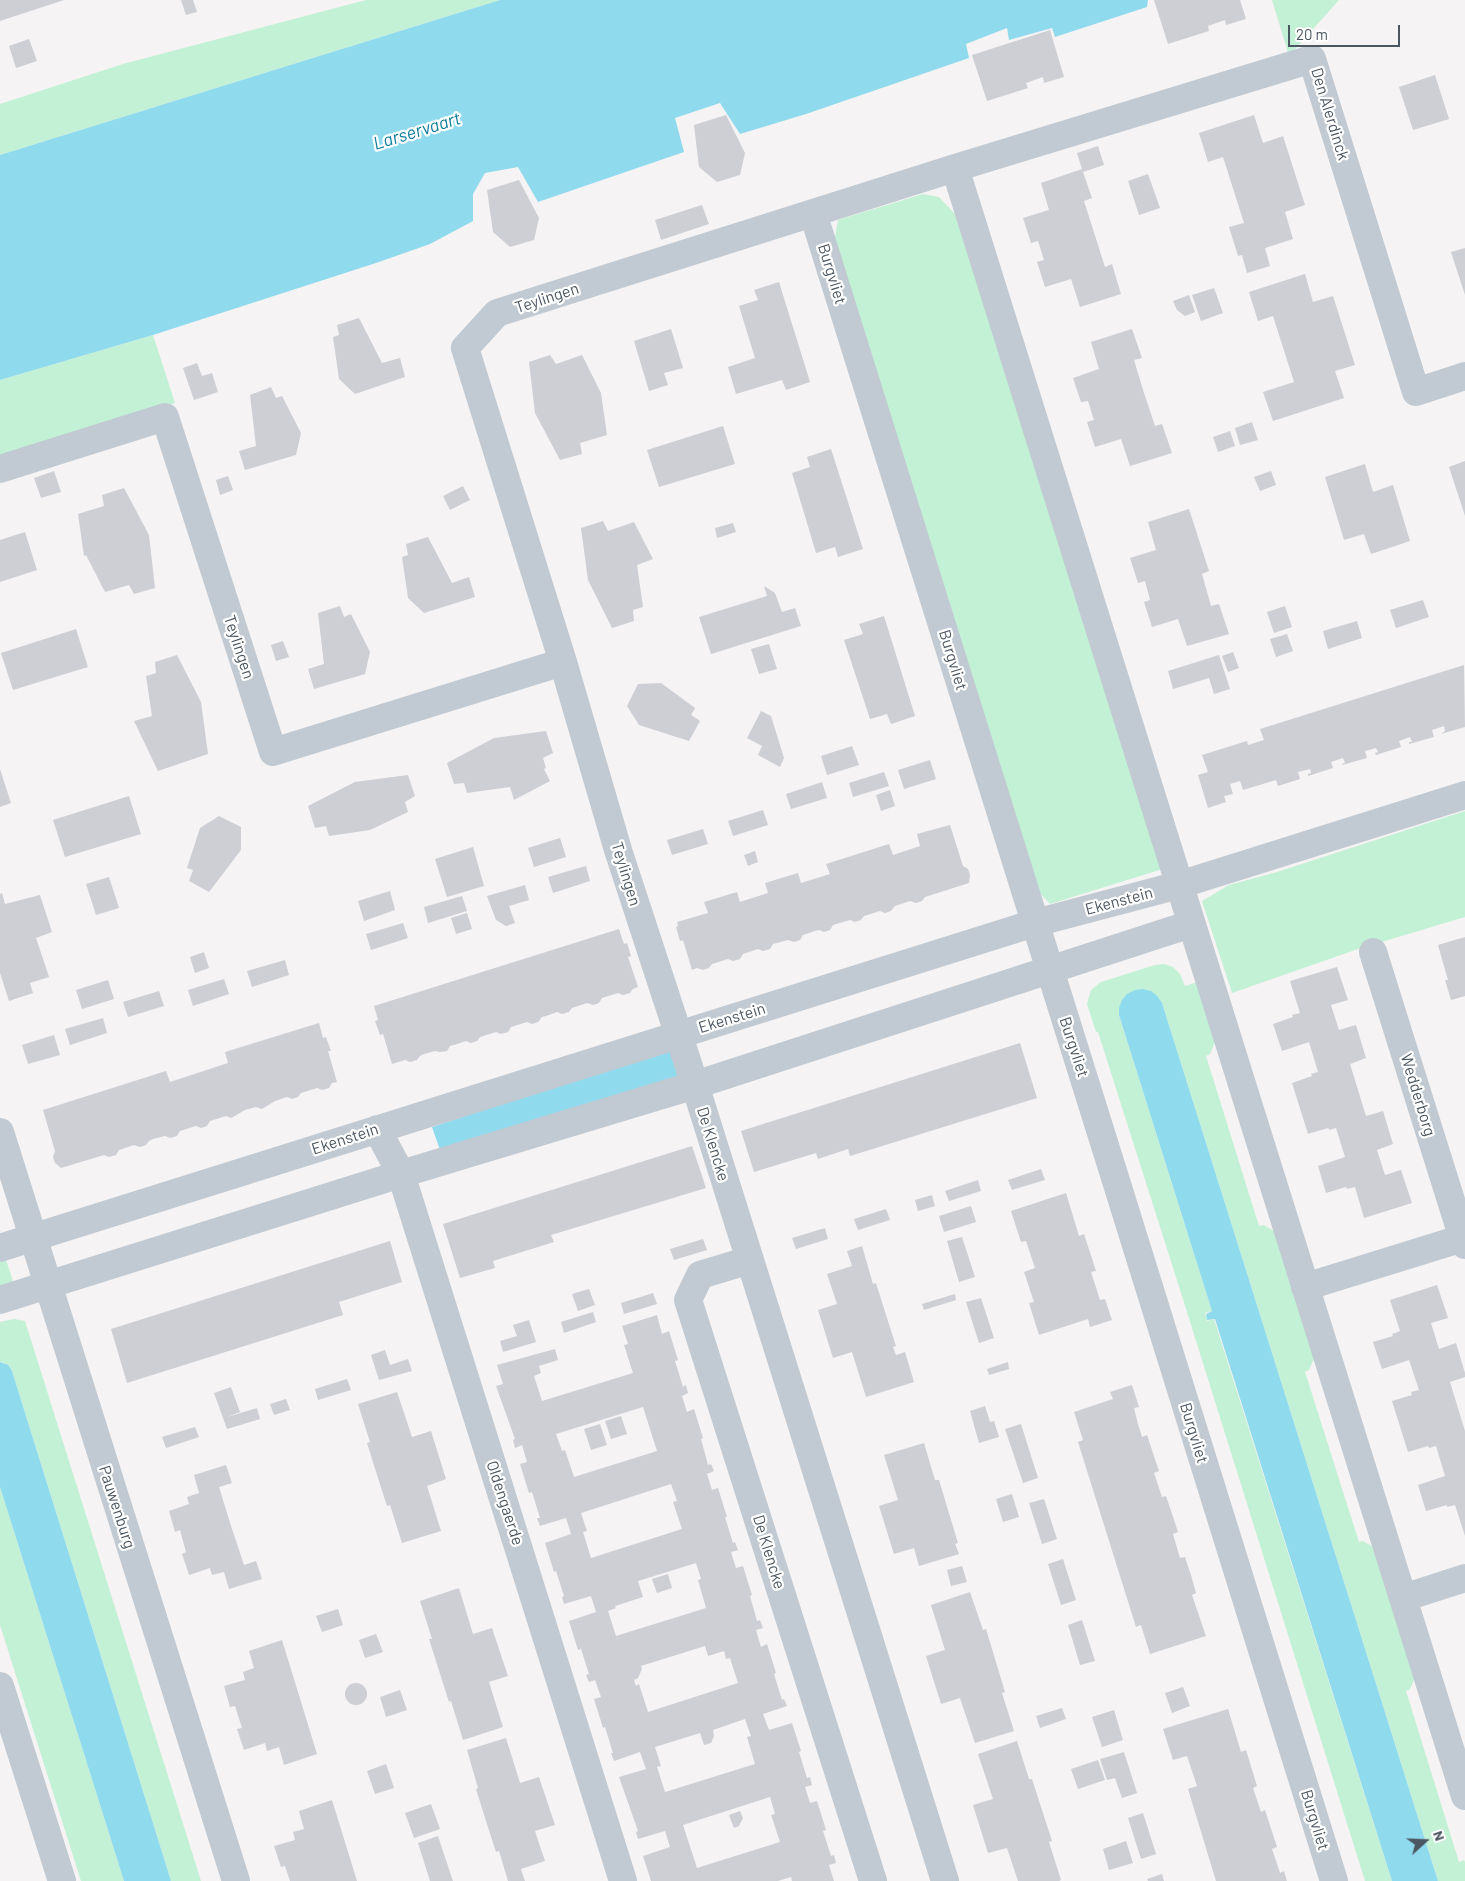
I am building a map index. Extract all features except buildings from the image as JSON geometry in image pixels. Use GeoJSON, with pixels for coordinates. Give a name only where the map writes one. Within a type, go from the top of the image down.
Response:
{"type":"FeatureCollection","features":[{"type":"Feature","properties":{"kind":"street","name":"Den Alerdinck"},"geometry":{"type":"LineString","coordinates":[[955,168],[1312,59],[1416,392],[1465,376]]}},
{"type":"Feature","properties":{"kind":"street","name":"Teylingen"},"geometry":{"type":"LineString","coordinates":[[695,1085],[677,1035],[618,850],[563,662],[465,348],[497,313],[955,168]]}},
{"type":"Feature","properties":{"kind":"street"},"geometry":{"type":"LineString","coordinates":[[955,168],[1465,1796]]}},
{"type":"Feature","properties":{"kind":"street","name":"Burgvliet"},"geometry":{"type":"LineString","coordinates":[[812,213],[1334,1881]]}},
{"type":"Feature","properties":{"kind":"street","name":"Teylingen"},"geometry":{"type":"LineString","coordinates":[[0,469],[165,417],[273,752],[563,662]]}},
{"type":"Feature","properties":{"kind":"street","name":"Ekenstein"},"geometry":{"type":"LineString","coordinates":[[0,1248],[1035,923],[1179,885],[1465,795]]}},
{"type":"Feature","properties":{"kind":"street"},"geometry":{"type":"LineString","coordinates":[[0,1300],[401,1174],[695,1085],[1192,924]]}},
{"type":"Feature","properties":{"kind":"street","name":"Wedderborg"},"geometry":{"type":"LineString","coordinates":[[1305,1287],[1464,1241],[1373,952]]}},
{"type":"Feature","properties":{"kind":"street","name":"De Klencke"},"geometry":{"type":"LineString","coordinates":[[695,1085],[945,1881]]}},
{"type":"Feature","properties":{"kind":"street","name":"Oldengaerde"},"geometry":{"type":"LineString","coordinates":[[377,1129],[401,1174],[624,1881]]}},
{"type":"Feature","properties":{"kind":"street","name":"Pauwenburg"},"geometry":{"type":"LineString","coordinates":[[0,1132],[236,1881]]}},
{"type":"Feature","properties":{"kind":"street","name":"De Klencke"},"geometry":{"type":"LineString","coordinates":[[750,1260],[700,1275],[688,1300],[873,1881]]}},
{"type":"Feature","properties":{"kind":"street"},"geometry":{"type":"LineString","coordinates":[[1403,1598],[1465,1578]]}},
{"type":"Feature","properties":{"kind":"street"},"geometry":{"type":"LineString","coordinates":[[0,1686],[62,1881]]}},
{"type":"Feature","properties":{"kind":"green space"},"geometry":{"type":"Polygon","coordinates":[[[366,0],[500,0],[0,155],[0,104],[123,64],[366,0]]]}},
{"type":"Feature","properties":{"kind":"green space"},"geometry":{"type":"Polygon","coordinates":[[[1272,0],[1339,0],[1289,56],[1272,0]]]}},
{"type":"Feature","properties":{"kind":"green space"},"geometry":{"type":"Polygon","coordinates":[[[923,194],[939,197],[955,214],[1166,868],[1050,904],[1032,885],[832,255],[838,220],[923,194]]]}},
{"type":"Feature","properties":{"kind":"green space"},"geometry":{"type":"Polygon","coordinates":[[[153,335],[175,403],[0,458],[0,380],[153,335]]]}},
{"type":"Feature","properties":{"kind":"green space"},"geometry":{"type":"Polygon","coordinates":[[[1465,811],[1465,917],[1355,950],[1232,993],[1202,901],[1229,885],[1277,872],[1465,811]]]}},
{"type":"Feature","properties":{"kind":"green space"},"geometry":{"type":"Polygon","coordinates":[[[1164,964],[1173,967],[1180,974],[1185,986],[1198,982],[1216,1039],[1210,1054],[1206,1056],[1259,1226],[1264,1225],[1277,1233],[1315,1356],[1309,1370],[1305,1372],[1359,1542],[1363,1541],[1377,1549],[1416,1675],[1410,1689],[1406,1691],[1459,1862],[1464,1860],[1465,1862],[1465,1881],[1438,1881],[1162,1003],[1119,1015],[1212,1311],[1205,1313],[1207,1321],[1214,1319],[1392,1881],[1365,1881],[1182,1296],[1098,1032],[1096,1032],[1087,1004],[1091,990],[1101,982],[1155,965],[1164,964]]]}},
{"type":"Feature","properties":{"kind":"green space"},"geometry":{"type":"Polygon","coordinates":[[[6,1260],[14,1284],[0,1289],[0,1262],[6,1260]]]}},
{"type":"Feature","properties":{"kind":"green space"},"geometry":{"type":"Polygon","coordinates":[[[14,1319],[25,1321],[201,1881],[171,1881],[12,1371],[4,1363],[0,1362],[0,1322],[14,1319]]]}},
{"type":"Feature","properties":{"kind":"green space"},"geometry":{"type":"Polygon","coordinates":[[[0,1487],[124,1881],[81,1881],[0,1625],[0,1487]]]}},
{"type":"Feature","properties":{"kind":"water","name":"Larservaart"},"geometry":{"type":"Polygon","coordinates":[[[500,0],[1148,0],[1147,7],[1055,37],[1052,28],[1009,40],[1007,28],[966,44],[969,58],[806,114],[740,134],[720,103],[675,118],[684,152],[538,202],[518,167],[485,173],[473,194],[473,221],[430,244],[153,335],[0,380],[0,155],[500,0]]]}},
{"type":"Feature","properties":{"kind":"water"},"geometry":{"type":"Polygon","coordinates":[[[1143,989],[1151,991],[1162,1003],[1438,1881],[1392,1881],[1215,1319],[1207,1320],[1206,1314],[1212,1311],[1119,1015],[1122,1000],[1127,994],[1143,989]]]}},
{"type":"Feature","properties":{"kind":"water"},"geometry":{"type":"Polygon","coordinates":[[[671,1049],[681,1079],[441,1153],[432,1127],[671,1049]]]}},
{"type":"Feature","properties":{"kind":"water"},"geometry":{"type":"Polygon","coordinates":[[[0,1362],[8,1365],[12,1371],[171,1881],[124,1881],[0,1487],[0,1362]]]}}]}
